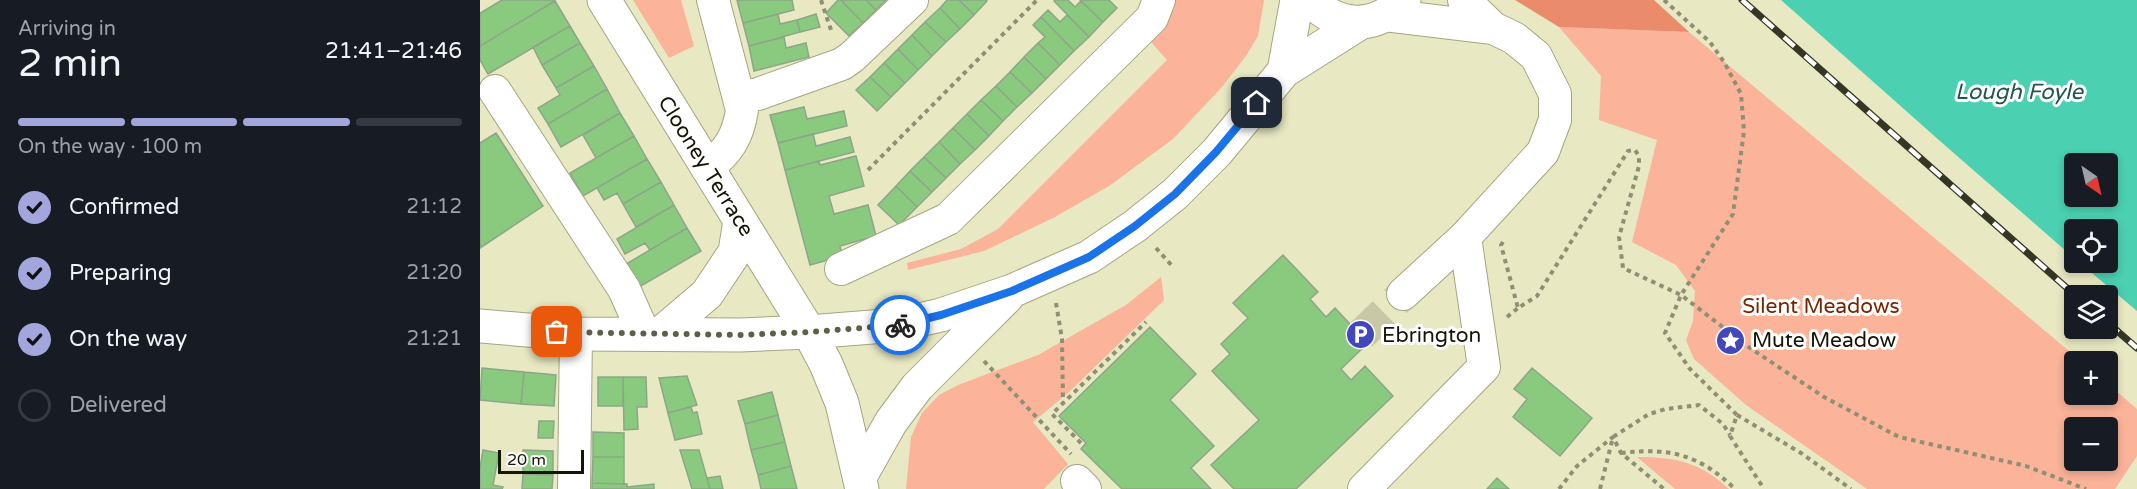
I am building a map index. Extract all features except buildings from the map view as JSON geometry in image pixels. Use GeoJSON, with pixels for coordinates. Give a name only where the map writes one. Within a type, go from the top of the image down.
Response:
{"type":"FeatureCollection","features":[{"type":"Feature","properties":{"kind":"main road","name":"Clooney Terrace"},"geometry":{"type":"LineString","coordinates":[[604,0],[809,332],[826,364],[842,403],[861,483]]}},
{"type":"Feature","properties":{"kind":"main road"},"geometry":{"type":"LineString","coordinates":[[1284,71],[1297,0]]}},
{"type":"Feature","properties":{"kind":"main road"},"geometry":{"type":"LineString","coordinates":[[1310,0],[1320,10],[1338,20],[1383,13]]}},
{"type":"Feature","properties":{"kind":"main road"},"geometry":{"type":"LineString","coordinates":[[480,326],[576,334],[740,335],[809,332],[897,325],[941,315],[1012,291],[1089,257],[1135,226],[1175,194],[1216,152],[1284,71],[1383,13]]}},
{"type":"Feature","properties":{"kind":"main road"},"geometry":{"type":"LineString","coordinates":[[652,334],[707,294],[735,252],[740,221]]}},
{"type":"Feature","properties":{"kind":"main road"},"geometry":{"type":"LineString","coordinates":[[861,483],[891,422],[917,387],[1012,291]]}},
{"type":"Feature","properties":{"kind":"street"},"geometry":{"type":"LineString","coordinates":[[707,168],[721,158],[734,142],[742,110],[713,0]]}},
{"type":"Feature","properties":{"kind":"street"},"geometry":{"type":"LineString","coordinates":[[740,98],[758,94],[842,64],[912,0]]}},
{"type":"Feature","properties":{"kind":"street"},"geometry":{"type":"LineString","coordinates":[[842,269],[948,219],[1152,18],[1159,0]]}},
{"type":"Feature","properties":{"kind":"street"},"geometry":{"type":"LineString","coordinates":[[1464,0],[1493,28]]}},
{"type":"Feature","properties":{"kind":"street"},"geometry":{"type":"LineString","coordinates":[[1383,13],[1493,28],[1514,38],[1536,56],[1555,94],[1555,120],[1543,152],[1464,237],[1403,294]]}},
{"type":"Feature","properties":{"kind":"street"},"geometry":{"type":"LineString","coordinates":[[495,91],[652,334]]}},
{"type":"Feature","properties":{"kind":"street"},"geometry":{"type":"LineString","coordinates":[[1364,489],[1484,367],[1464,237]]}},
{"type":"Feature","properties":{"kind":"street"},"geometry":{"type":"LineString","coordinates":[[574,489],[576,334]]}},
{"type":"Feature","properties":{"kind":"path"},"geometry":{"type":"LineString","coordinates":[[868,170],[1037,0]]}},
{"type":"Feature","properties":{"kind":"path"},"geometry":{"type":"LineString","coordinates":[[1664,0],[1710,42],[1724,62],[1742,94],[1744,131],[1733,214],[1681,295],[1665,333],[1690,369],[1737,415],[1801,453],[1851,489]]}},
{"type":"Feature","properties":{"kind":"path"},"geometry":{"type":"LineString","coordinates":[[1505,238],[1501,245],[1518,308],[1537,296],[1628,151],[1635,150],[1639,156],[1639,166],[1619,237],[1623,268],[1681,295],[1750,348],[1824,398],[1899,437],[2026,466],[2086,489]]}},
{"type":"Feature","properties":{"kind":"path"},"geometry":{"type":"LineString","coordinates":[[1052,273],[1062,339],[1063,402]]}},
{"type":"Feature","properties":{"kind":"path"},"geometry":{"type":"LineString","coordinates":[[1081,444],[1052,414],[1146,322]]}},
{"type":"Feature","properties":{"kind":"path"},"geometry":{"type":"LineString","coordinates":[[964,339],[1071,454],[1081,485]]}},
{"type":"Feature","properties":{"kind":"path"},"geometry":{"type":"LineString","coordinates":[[1559,489],[1577,466],[1613,437],[1649,414],[1666,409],[1699,405],[1723,424],[1764,489]]}},
{"type":"Feature","properties":{"kind":"path"},"geometry":{"type":"LineString","coordinates":[[1730,436],[1737,415]]}},
{"type":"Feature","properties":{"kind":"path"},"geometry":{"type":"LineString","coordinates":[[1613,437],[1621,453],[1664,489]]}},
{"type":"Feature","properties":{"kind":"path"},"geometry":{"type":"LineString","coordinates":[[1600,489],[1613,437]]}},
{"type":"Feature","properties":{"kind":"path"},"geometry":{"type":"LineString","coordinates":[[1621,453],[1666,452],[1693,458],[1719,473],[1735,489]]}},
{"type":"Feature","properties":{"kind":"green space"},"geometry":{"type":"Polygon","coordinates":[[[633,0],[681,0],[694,46],[669,58],[633,0]]]}},
{"type":"Feature","properties":{"kind":"green space"},"geometry":{"type":"Polygon","coordinates":[[[1175,0],[1264,0],[1258,36],[1246,56],[1222,87],[1173,139],[1109,186],[1053,218],[984,251],[908,270],[907,263],[961,249],[998,229],[1167,60],[1150,41],[1173,11],[1175,0]]]}},
{"type":"Feature","properties":{"kind":"green space","name":"Silent Meadows"},"geometry":{"type":"Polygon","coordinates":[[[1559,27],[1689,32],[2069,351],[2064,351],[2064,405],[2118,405],[2118,393],[2137,409],[2137,456],[2115,489],[1867,489],[1746,405],[1694,359],[1686,340],[1693,321],[1695,291],[1676,265],[1632,242],[1657,140],[1599,120],[1601,76],[1559,27]]]}},
{"type":"Feature","properties":{"kind":"green space"},"geometry":{"type":"Polygon","coordinates":[[[1161,277],[1164,300],[1069,392],[1033,422],[1068,464],[1044,489],[906,489],[911,437],[922,413],[939,395],[958,385],[1038,355],[1126,305],[1161,277]]]}},
{"type":"Feature","properties":{"kind":"green space"},"geometry":{"type":"Polygon","coordinates":[[[1637,457],[1663,458],[1686,463],[1708,473],[1729,489],[1675,489],[1637,457]]]}},
{"type":"Feature","properties":{"kind":"shaded area"},"geometry":{"type":"Polygon","coordinates":[[[1515,0],[1654,0],[1689,32],[1559,27],[1515,0]]]}},
{"type":"Feature","properties":{"kind":"water","name":"Lough Foyle"},"geometry":{"type":"Polygon","coordinates":[[[1781,0],[2137,0],[2137,311],[2118,295],[2118,285],[2106,285],[2092,273],[2118,273],[2118,219],[2064,219],[2064,249],[1781,0]]]}},
{"type":"Feature","properties":{"kind":"tunnel"},"geometry":{"type":"LineString","coordinates":[[1361,335],[1403,294]]}},
{"type":"Feature","properties":{"kind":"railway"},"geometry":{"type":"LineString","coordinates":[[1742,0],[2064,285]]}},
{"type":"Feature","properties":{"kind":"railway"},"geometry":{"type":"LineString","coordinates":[[2118,332],[2137,348]]}},
{"type":"Feature","properties":{"kind":"way so far"},"geometry":{"type":"LineString","coordinates":[[557,332],[740,335],[900,325]]}},
{"type":"Feature","properties":{"kind":"place","name":"Ebrington"},"geometry":{"type":"Point","coordinates":[1361,335]}},
{"type":"Feature","properties":{"kind":"place","name":"Mute Meadow"},"geometry":{"type":"Point","coordinates":[1731,340]}},
{"type":"Feature","properties":{"kind":"route"},"geometry":{"type":"LineString","coordinates":[[900,325],[941,315],[1012,291],[1089,257],[1135,226],[1175,194],[1216,152],[1257,103]]}}]}
